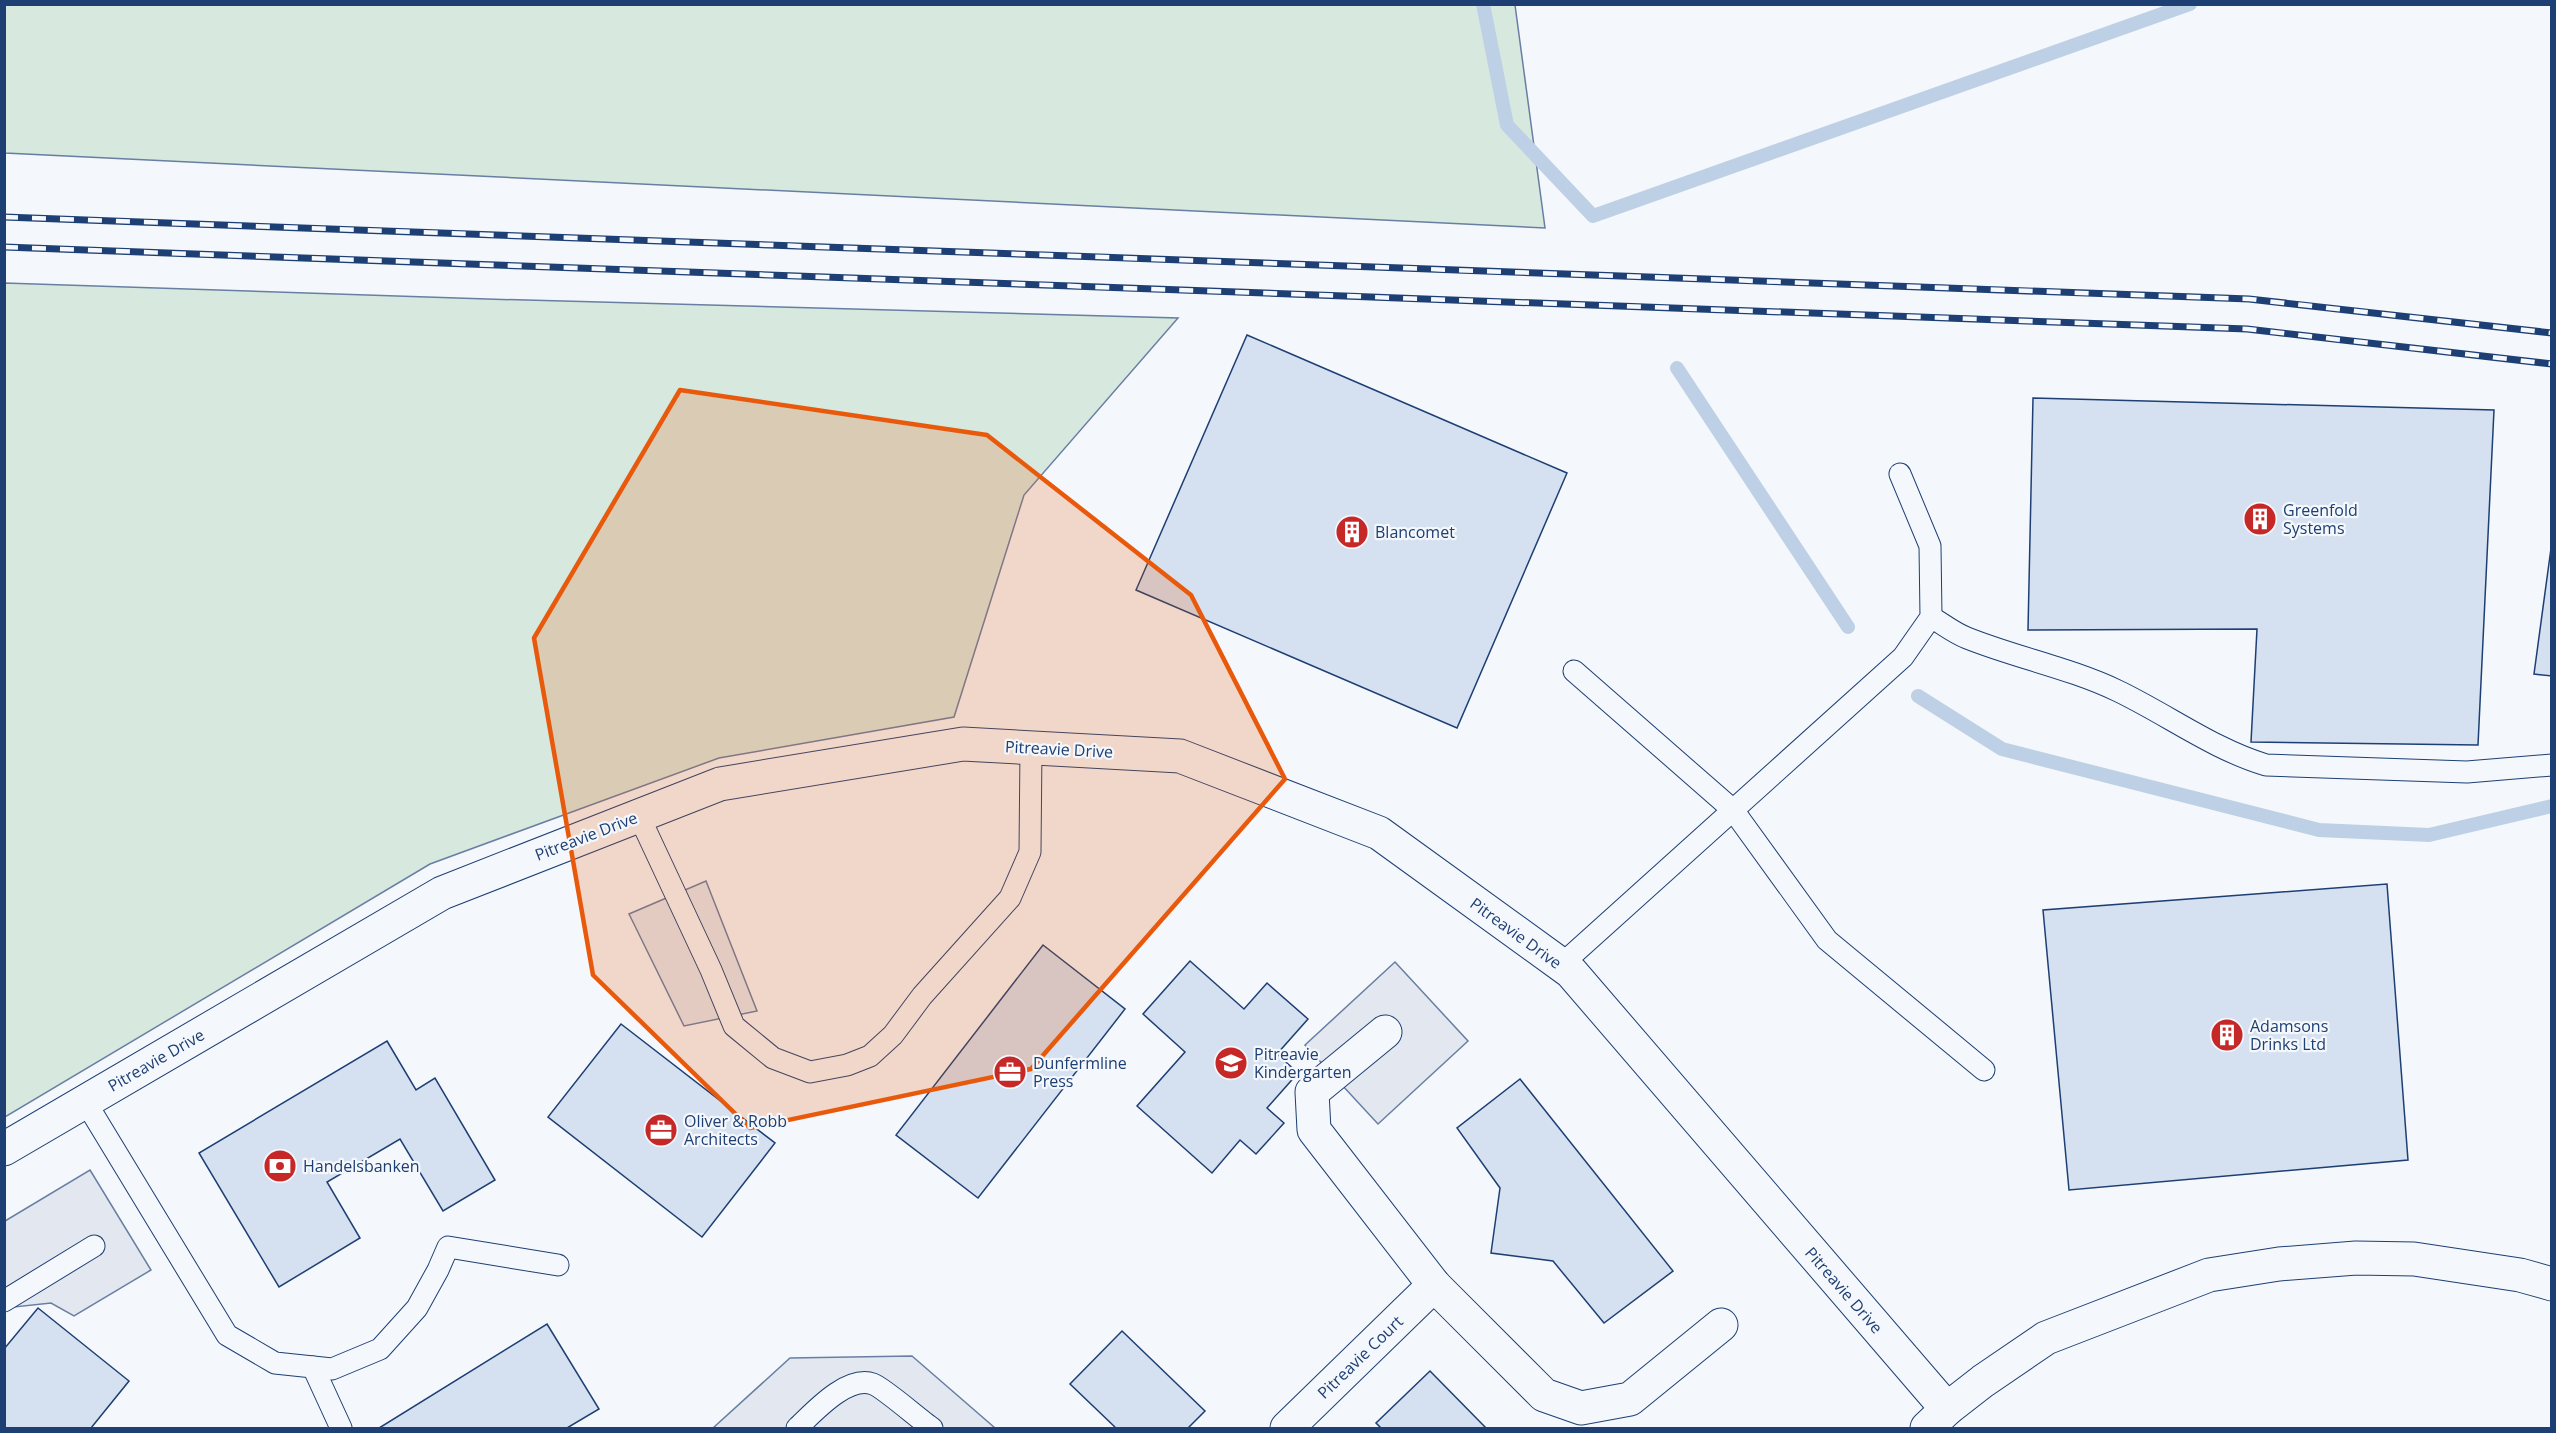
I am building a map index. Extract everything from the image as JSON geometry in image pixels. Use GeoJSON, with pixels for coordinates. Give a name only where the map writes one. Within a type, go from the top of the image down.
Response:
{"type":"FeatureCollection","features":[{"type":"Feature","properties":{"kind":"street","name":"Pitreavie Drive"},"geometry":{"type":"LineString","coordinates":[[4,1149],[442,893],[720,784],[963,744],[1180,756],[1379,833],[1571,972],[1937,1419]]}},
{"type":"Feature","properties":{"kind":"street"},"geometry":{"type":"LineString","coordinates":[[1385,1032],[1312,1092],[1314,1130],[1434,1285],[1544,1395],[1581,1408],[1630,1399],[1721,1325]]}},
{"type":"Feature","properties":{"kind":"street"},"geometry":{"type":"LineString","coordinates":[[1937,1419],[1983,1381],[2046,1338],[2209,1275],[2279,1264],[2367,1258],[2426,1261],[2520,1275],[2552,1284]]}},
{"type":"Feature","properties":{"kind":"street","name":"Pitreavie Court"},"geometry":{"type":"LineString","coordinates":[[1287,1428],[1434,1285]]}},
{"type":"Feature","properties":{"kind":"lane"},"geometry":{"type":"LineString","coordinates":[[1561,965],[1903,657],[1931,617],[1930,546],[1900,474]]}},
{"type":"Feature","properties":{"kind":"lane"},"geometry":{"type":"LineString","coordinates":[[1931,617],[1964,637],[2016,656],[2066,670],[2118,691],[2238,756],[2266,765],[2467,772],[2552,765]]}},
{"type":"Feature","properties":{"kind":"lane"},"geometry":{"type":"LineString","coordinates":[[1574,671],[1733,810],[1827,940],[1984,1070]]}},
{"type":"Feature","properties":{"kind":"lane"},"geometry":{"type":"LineString","coordinates":[[639,816],[711,970],[734,1026],[773,1058],[810,1072],[847,1065],[870,1056],[893,1035],[922,996],[1010,898],[1029,852],[1030,748]]}},
{"type":"Feature","properties":{"kind":"lane"},"geometry":{"type":"LineString","coordinates":[[85,1101],[227,1335],[275,1363],[332,1369],[380,1349],[417,1308],[448,1247],[558,1265]]}},
{"type":"Feature","properties":{"kind":"lane"},"geometry":{"type":"LineString","coordinates":[[4,1301],[94,1246]]}},
{"type":"Feature","properties":{"kind":"lane"},"geometry":{"type":"LineString","coordinates":[[313,1367],[341,1428]]}},
{"type":"Feature","properties":{"kind":"lane"},"geometry":{"type":"LineString","coordinates":[[797,1428],[819,1407],[853,1383],[873,1384],[932,1428]]}},
{"type":"Feature","properties":{"kind":"highlighted area"},"geometry":{"type":"Polygon","coordinates":[[[680,390],[987,435],[1191,595],[1285,779],[1031,1069],[750,1128],[593,975],[534,638],[680,390]]]}},
{"type":"Feature","properties":{"kind":"shaded area"},"geometry":{"type":"Polygon","coordinates":[[[5,4],[1515,5],[1545,228],[5,153],[5,4]]]}},
{"type":"Feature","properties":{"kind":"shaded area"},"geometry":{"type":"Polygon","coordinates":[[[4,283],[1178,318],[1024,495],[954,717],[719,758],[430,864],[5,1117],[4,283]]]}},
{"type":"Feature","properties":{"kind":"shaded area"},"geometry":{"type":"Polygon","coordinates":[[[706,881],[757,1011],[684,1026],[629,914],[706,881]]]}},
{"type":"Feature","properties":{"kind":"shaded area"},"geometry":{"type":"Polygon","coordinates":[[[1395,962],[1468,1041],[1378,1124],[1305,1045],[1395,962]]]}},
{"type":"Feature","properties":{"kind":"shaded area"},"geometry":{"type":"Polygon","coordinates":[[[90,1170],[151,1270],[74,1316],[51,1303],[5,1308],[5,1221],[90,1170]]]}},
{"type":"Feature","properties":{"kind":"shaded area"},"geometry":{"type":"Polygon","coordinates":[[[912,1356],[995,1428],[713,1428],[790,1358],[912,1356]]]}},
{"type":"Feature","properties":{"kind":"building","name":"Blancomet"},"geometry":{"type":"Polygon","coordinates":[[[1247,335],[1567,473],[1457,728],[1136,590],[1247,335]]]}},
{"type":"Feature","properties":{"kind":"building","name":"Greenfold Systems"},"geometry":{"type":"Polygon","coordinates":[[[2033,398],[2494,410],[2478,745],[2251,742],[2257,629],[2028,630],[2033,398]]]}},
{"type":"Feature","properties":{"kind":"building"},"geometry":{"type":"Polygon","coordinates":[[[2552,541],[2552,676],[2534,674],[2552,541]]]}},
{"type":"Feature","properties":{"kind":"building","name":"Adamsons Drinks Ltd"},"geometry":{"type":"Polygon","coordinates":[[[2387,884],[2408,1160],[2069,1190],[2043,910],[2387,884]]]}},
{"type":"Feature","properties":{"kind":"building","name":"Dunfermline Press"},"geometry":{"type":"Polygon","coordinates":[[[1043,945],[1125,1009],[978,1198],[896,1135],[1043,945]]]}},
{"type":"Feature","properties":{"kind":"building","name":"Pitreavie Kindergarten"},"geometry":{"type":"Polygon","coordinates":[[[1190,961],[1244,1009],[1267,983],[1308,1019],[1277,1054],[1298,1073],[1267,1108],[1284,1123],[1256,1154],[1240,1140],[1212,1173],[1137,1106],[1185,1052],[1143,1014],[1190,961]]]}},
{"type":"Feature","properties":{"kind":"building","name":"Oliver & Robb Architects"},"geometry":{"type":"Polygon","coordinates":[[[621,1024],[775,1143],[702,1237],[548,1117],[621,1024]]]}},
{"type":"Feature","properties":{"kind":"building","name":"Handelsbanken"},"geometry":{"type":"Polygon","coordinates":[[[387,1041],[416,1090],[435,1078],[495,1180],[443,1211],[400,1139],[327,1182],[360,1238],[279,1287],[199,1153],[387,1041]]]}},
{"type":"Feature","properties":{"kind":"building"},"geometry":{"type":"Polygon","coordinates":[[[1520,1079],[1673,1271],[1604,1323],[1553,1261],[1491,1253],[1500,1188],[1457,1128],[1520,1079]]]}},
{"type":"Feature","properties":{"kind":"building"},"geometry":{"type":"Polygon","coordinates":[[[38,1308],[129,1381],[91,1428],[4,1428],[4,1349],[38,1308]]]}},
{"type":"Feature","properties":{"kind":"building"},"geometry":{"type":"Polygon","coordinates":[[[547,1324],[599,1409],[567,1428],[379,1428],[547,1324]]]}},
{"type":"Feature","properties":{"kind":"building"},"geometry":{"type":"Polygon","coordinates":[[[1122,1331],[1205,1411],[1188,1428],[1116,1428],[1070,1384],[1122,1331]]]}},
{"type":"Feature","properties":{"kind":"building"},"geometry":{"type":"Polygon","coordinates":[[[1430,1371],[1486,1428],[1381,1428],[1376,1423],[1430,1371]]]}},
{"type":"Feature","properties":{"kind":"waterway"},"geometry":{"type":"LineString","coordinates":[[1483,4],[1507,125],[1593,216],[2190,4]]}},
{"type":"Feature","properties":{"kind":"waterway"},"geometry":{"type":"LineString","coordinates":[[1677,368],[1848,627]]}},
{"type":"Feature","properties":{"kind":"waterway"},"geometry":{"type":"LineString","coordinates":[[1918,696],[2002,749],[2319,830],[2429,835],[2552,806]]}},
{"type":"Feature","properties":{"kind":"railway"},"geometry":{"type":"LineString","coordinates":[[4,217],[2249,299],[2552,333]]}},
{"type":"Feature","properties":{"kind":"railway"},"geometry":{"type":"LineString","coordinates":[[4,247],[2247,329],[2552,364]]}},
{"type":"Feature","properties":{"kind":"place","name":"Greenfold Systems"},"geometry":{"type":"Point","coordinates":[2260,519]}},
{"type":"Feature","properties":{"kind":"place","name":"Blancomet"},"geometry":{"type":"Point","coordinates":[1352,532]}},
{"type":"Feature","properties":{"kind":"place","name":"Adamsons Drinks Ltd"},"geometry":{"type":"Point","coordinates":[2227,1035]}},
{"type":"Feature","properties":{"kind":"place","name":"Pitreavie Kindergarten"},"geometry":{"type":"Point","coordinates":[1231,1063]}},
{"type":"Feature","properties":{"kind":"place","name":"Dunfermline Press"},"geometry":{"type":"Point","coordinates":[1010,1072]}},
{"type":"Feature","properties":{"kind":"place","name":"Oliver & Robb Architects"},"geometry":{"type":"Point","coordinates":[661,1130]}},
{"type":"Feature","properties":{"kind":"place","name":"Handelsbanken"},"geometry":{"type":"Point","coordinates":[280,1166]}}]}
